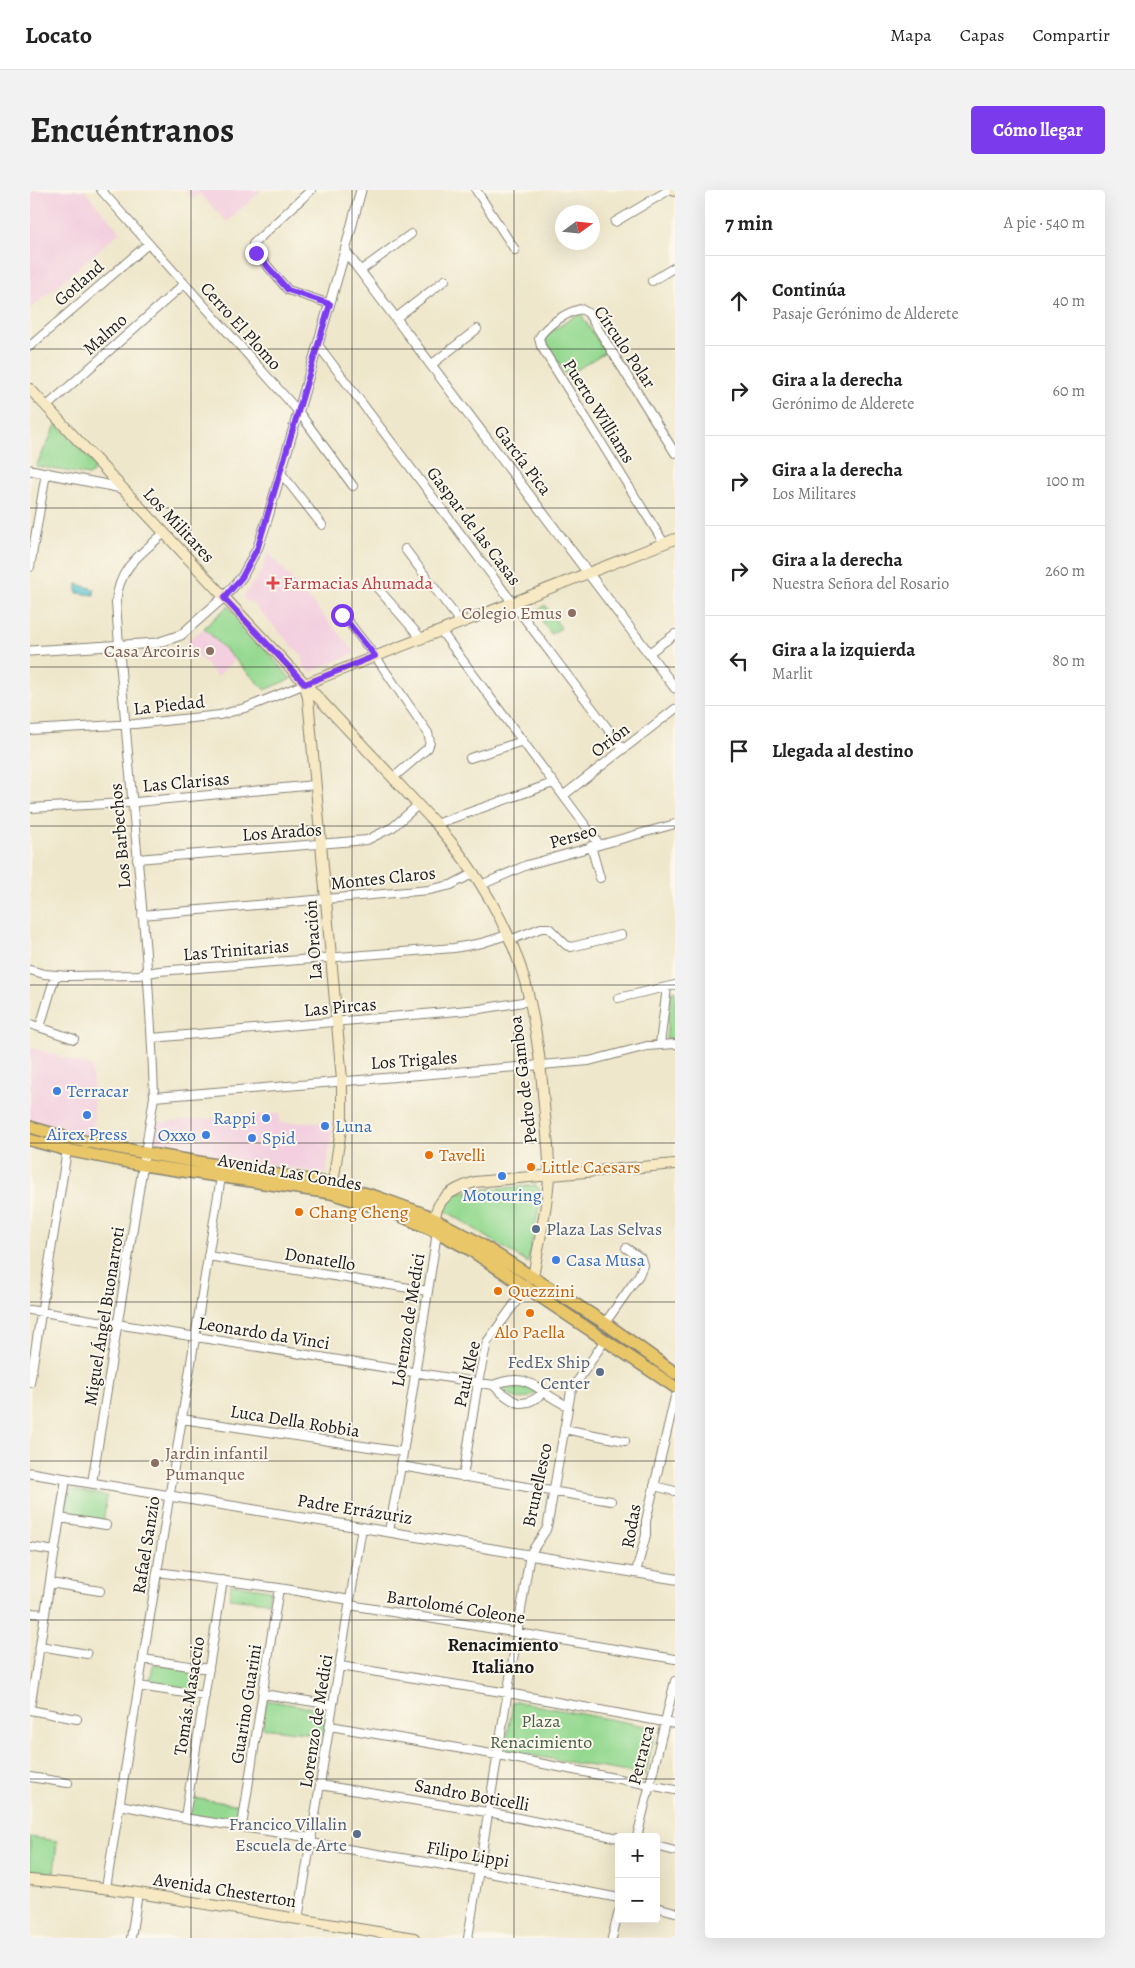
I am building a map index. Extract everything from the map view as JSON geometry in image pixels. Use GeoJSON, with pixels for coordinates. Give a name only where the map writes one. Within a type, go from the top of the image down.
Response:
{"type":"FeatureCollection","features":[{"type":"Feature","properties":{"kind":"main road","name":"Los Militares"},"geometry":{"type":"LineString","coordinates":[[30,389],[305,684]]}},
{"type":"Feature","properties":{"kind":"main road"},"geometry":{"type":"LineString","coordinates":[[305,684],[675,539]]}},
{"type":"Feature","properties":{"kind":"main road","name":"Pedro de Gamboa"},"geometry":{"type":"LineString","coordinates":[[305,684],[394,777],[436,824],[474,873],[508,937],[521,969],[530,1001],[541,1066],[549,1175],[529,1283]]}},
{"type":"Feature","properties":{"kind":"main road","name":"La Oración"},"geometry":{"type":"LineString","coordinates":[[305,684],[308,698],[342,1080],[342,1122],[332,1189]]}},
{"type":"Feature","properties":{"kind":"main road","name":"Avenida Las Condes"},"geometry":{"type":"LineString","coordinates":[[30,1127],[144,1159],[221,1177],[332,1189],[435,1231],[469,1249],[605,1324],[675,1373]]}},
{"type":"Feature","properties":{"kind":"main road","name":"Avenida Las Condes"},"geometry":{"type":"LineString","coordinates":[[30,1140],[67,1150],[144,1159],[377,1197],[434,1219],[472,1239],[605,1340],[675,1387]]}},
{"type":"Feature","properties":{"kind":"main road"},"geometry":{"type":"LineString","coordinates":[[435,1231],[434,1219],[437,1206],[456,1188],[482,1180],[675,1164]]}},
{"type":"Feature","properties":{"kind":"main road","name":"Avenida Chesterton"},"geometry":{"type":"LineString","coordinates":[[30,1880],[106,1888],[414,1938]]}},
{"type":"Feature","properties":{"kind":"street","name":"Cerro El Plomo"},"geometry":{"type":"LineString","coordinates":[[100,190],[298,412],[353,486]]}},
{"type":"Feature","properties":{"kind":"street"},"geometry":{"type":"LineString","coordinates":[[311,190],[253,244],[254,249],[288,290],[330,304]]}},
{"type":"Feature","properties":{"kind":"street"},"geometry":{"type":"LineString","coordinates":[[30,651],[157,643],[181,635],[224,598],[242,577],[251,563],[261,538],[346,251],[361,190]]}},
{"type":"Feature","properties":{"kind":"street"},"geometry":{"type":"LineString","coordinates":[[476,190],[515,250]]}},
{"type":"Feature","properties":{"kind":"street"},"geometry":{"type":"LineString","coordinates":[[616,222],[669,190]]}},
{"type":"Feature","properties":{"kind":"street"},"geometry":{"type":"LineString","coordinates":[[360,271],[410,234]]}},
{"type":"Feature","properties":{"kind":"street","name":"Gotland"},"geometry":{"type":"LineString","coordinates":[[30,346],[148,244]]}},
{"type":"Feature","properties":{"kind":"street","name":"García Pica"},"geometry":{"type":"LineString","coordinates":[[346,251],[675,688]]}},
{"type":"Feature","properties":{"kind":"street"},"geometry":{"type":"LineString","coordinates":[[652,281],[675,267]]}},
{"type":"Feature","properties":{"kind":"street"},"geometry":{"type":"LineString","coordinates":[[396,318],[445,280]]}},
{"type":"Feature","properties":{"kind":"street","name":"Malmo"},"geometry":{"type":"LineString","coordinates":[[46,407],[184,284]]}},
{"type":"Feature","properties":{"kind":"street","name":"Círculo Polar"},"geometry":{"type":"LineString","coordinates":[[581,309],[588,313],[675,453]]}},
{"type":"Feature","properties":{"kind":"street","name":"Puerto Williams"},"geometry":{"type":"LineString","coordinates":[[581,309],[573,311],[543,331],[539,338],[541,346],[664,543]]}},
{"type":"Feature","properties":{"kind":"street"},"geometry":{"type":"LineString","coordinates":[[431,364],[476,330]]}},
{"type":"Feature","properties":{"kind":"street","name":"Gaspar de las Casas"},"geometry":{"type":"LineString","coordinates":[[318,345],[623,750]]}},
{"type":"Feature","properties":{"kind":"street"},"geometry":{"type":"LineString","coordinates":[[30,470],[122,488]]}},
{"type":"Feature","properties":{"kind":"street"},"geometry":{"type":"LineString","coordinates":[[30,566],[46,473]]}},
{"type":"Feature","properties":{"kind":"street"},"geometry":{"type":"LineString","coordinates":[[280,473],[322,525]]}},
{"type":"Feature","properties":{"kind":"street","name":"Los Barbechos"},"geometry":{"type":"LineString","coordinates":[[144,1159],[154,1097],[152,1038],[116,601],[120,580],[133,561],[164,533]]}},
{"type":"Feature","properties":{"kind":"street"},"geometry":{"type":"LineString","coordinates":[[404,549],[461,623]]}},
{"type":"Feature","properties":{"kind":"street"},"geometry":{"type":"LineString","coordinates":[[373,584],[421,638]]}},
{"type":"Feature","properties":{"kind":"street"},"geometry":{"type":"LineString","coordinates":[[342,615],[375,656],[428,733],[430,742],[428,748],[394,777]]}},
{"type":"Feature","properties":{"kind":"street"},"geometry":{"type":"LineString","coordinates":[[441,631],[599,844]]}},
{"type":"Feature","properties":{"kind":"street"},"geometry":{"type":"LineString","coordinates":[[649,653],[675,634]]}},
{"type":"Feature","properties":{"kind":"street","name":"La Piedad"},"geometry":{"type":"LineString","coordinates":[[30,730],[126,724],[234,712],[305,684]]}},
{"type":"Feature","properties":{"kind":"street","name":"Orión"},"geometry":{"type":"LineString","coordinates":[[564,795],[675,709]]}},
{"type":"Feature","properties":{"kind":"street"},"geometry":{"type":"LineString","coordinates":[[470,758],[523,741]]}},
{"type":"Feature","properties":{"kind":"street"},"geometry":{"type":"LineString","coordinates":[[436,824],[553,783]]}},
{"type":"Feature","properties":{"kind":"street","name":"Las Clarisas"},"geometry":{"type":"LineString","coordinates":[[30,808],[132,802],[315,785]]}},
{"type":"Feature","properties":{"kind":"street","name":"Los Arados"},"geometry":{"type":"LineString","coordinates":[[137,859],[367,840],[393,828],[418,805]]}},
{"type":"Feature","properties":{"kind":"street","name":"Perseo"},"geometry":{"type":"LineString","coordinates":[[482,885],[527,865],[675,824]]}},
{"type":"Feature","properties":{"kind":"street"},"geometry":{"type":"LineString","coordinates":[[591,846],[600,878]]}},
{"type":"Feature","properties":{"kind":"street","name":"Montes Claros"},"geometry":{"type":"LineString","coordinates":[[142,915],[429,890],[451,884],[474,873]]}},
{"type":"Feature","properties":{"kind":"street","name":"Las Trinitarias"},"geometry":{"type":"LineString","coordinates":[[30,970],[55,976],[137,975],[330,957],[454,948],[541,928],[549,928],[566,945],[571,947],[621,935]]}},
{"type":"Feature","properties":{"kind":"street"},"geometry":{"type":"LineString","coordinates":[[40,1027],[55,976]]}},
{"type":"Feature","properties":{"kind":"street"},"geometry":{"type":"LineString","coordinates":[[618,998],[671,986],[660,1044]]}},
{"type":"Feature","properties":{"kind":"street","name":"Las Pircas"},"geometry":{"type":"LineString","coordinates":[[152,1038],[480,1009],[530,1001]]}},
{"type":"Feature","properties":{"kind":"street"},"geometry":{"type":"LineString","coordinates":[[30,1024],[74,1039]]}},
{"type":"Feature","properties":{"kind":"street","name":"Los Trigales"},"geometry":{"type":"LineString","coordinates":[[154,1097],[342,1080],[541,1066],[588,1061],[660,1044],[675,1044]]}},
{"type":"Feature","properties":{"kind":"street"},"geometry":{"type":"LineString","coordinates":[[30,1382],[67,1150]]}},
{"type":"Feature","properties":{"kind":"street","name":"Miguel Ángel Buonarroti"},"geometry":{"type":"LineString","coordinates":[[92,1483],[144,1159]]}},
{"type":"Feature","properties":{"kind":"street","name":"Rafael Sanzio"},"geometry":{"type":"LineString","coordinates":[[106,1888],[221,1177]]}},
{"type":"Feature","properties":{"kind":"street","name":"Lorenzo de Medici"},"geometry":{"type":"LineString","coordinates":[[389,1531],[428,1291],[435,1231]]}},
{"type":"Feature","properties":{"kind":"street"},"geometry":{"type":"LineString","coordinates":[[605,1324],[639,1274],[643,1265],[641,1258],[626,1248]]}},
{"type":"Feature","properties":{"kind":"street","name":"Donatello"},"geometry":{"type":"LineString","coordinates":[[208,1256],[428,1291]]}},
{"type":"Feature","properties":{"kind":"street","name":"Paul Klee"},"geometry":{"type":"LineString","coordinates":[[463,1477],[478,1382],[487,1342],[529,1283]]}},
{"type":"Feature","properties":{"kind":"street","name":"Leonardo da Vinci"},"geometry":{"type":"LineString","coordinates":[[30,1310],[493,1385],[517,1378],[530,1382],[568,1406]]}},
{"type":"Feature","properties":{"kind":"street","name":"Brunellesco"},"geometry":{"type":"LineString","coordinates":[[468,1938],[530,1554],[546,1530],[571,1391],[605,1340]]}},
{"type":"Feature","properties":{"kind":"street"},"geometry":{"type":"LineString","coordinates":[[493,1385],[512,1402],[522,1404],[529,1403],[544,1392]]}},
{"type":"Feature","properties":{"kind":"street","name":"Rodas"},"geometry":{"type":"LineString","coordinates":[[636,1572],[646,1535],[646,1521],[675,1397]]}},
{"type":"Feature","properties":{"kind":"street","name":"Luca Della Robbia"},"geometry":{"type":"LineString","coordinates":[[182,1419],[403,1452]]}},
{"type":"Feature","properties":{"kind":"street"},"geometry":{"type":"LineString","coordinates":[[564,1430],[624,1441]]}},
{"type":"Feature","properties":{"kind":"street"},"geometry":{"type":"LineString","coordinates":[[401,1466],[611,1501]]}},
{"type":"Feature","properties":{"kind":"street","name":"Padre Errázuriz"},"geometry":{"type":"LineString","coordinates":[[30,1473],[675,1579]]}},
{"type":"Feature","properties":{"kind":"street"},"geometry":{"type":"LineString","coordinates":[[66,1479],[40,1646],[32,1678],[30,1709],[77,1719]]}},
{"type":"Feature","properties":{"kind":"street","name":"Rodas"},"geometry":{"type":"LineString","coordinates":[[654,1486],[675,1491]]}},
{"type":"Feature","properties":{"kind":"street"},"geometry":{"type":"LineString","coordinates":[[60,1518],[106,1525]]}},
{"type":"Feature","properties":{"kind":"street","name":"Lorenzo de Medici"},"geometry":{"type":"LineString","coordinates":[[298,1919],[362,1527]]}},
{"type":"Feature","properties":{"kind":"street"},"geometry":{"type":"LineString","coordinates":[[30,1547],[55,1551]]}},
{"type":"Feature","properties":{"kind":"street","name":"Bartolomé Coleone"},"geometry":{"type":"LineString","coordinates":[[157,1572],[279,1588],[350,1603],[675,1659]]}},
{"type":"Feature","properties":{"kind":"street","name":"Tomás Masaccio"},"geometry":{"type":"LineString","coordinates":[[186,1817],[223,1580]]}},
{"type":"Feature","properties":{"kind":"street"},"geometry":{"type":"LineString","coordinates":[[50,1583],[100,1591]]}},
{"type":"Feature","properties":{"kind":"street","name":"Guarino Guarini"},"geometry":{"type":"LineString","coordinates":[[242,1826],[279,1588]]}},
{"type":"Feature","properties":{"kind":"street"},"geometry":{"type":"LineString","coordinates":[[30,1613],[45,1614]]}},
{"type":"Feature","properties":{"kind":"street"},"geometry":{"type":"LineString","coordinates":[[40,1646],[87,1654]]}},
{"type":"Feature","properties":{"kind":"street"},"geometry":{"type":"LineString","coordinates":[[143,1659],[209,1669]]}},
{"type":"Feature","properties":{"kind":"street"},"geometry":{"type":"LineString","coordinates":[[340,1666],[508,1693],[675,1724]]}},
{"type":"Feature","properties":{"kind":"street","name":"Petrarca"},"geometry":{"type":"LineString","coordinates":[[638,1833],[675,1681]]}},
{"type":"Feature","properties":{"kind":"street"},"geometry":{"type":"LineString","coordinates":[[139,1686],[204,1696]]}},
{"type":"Feature","properties":{"kind":"street"},"geometry":{"type":"LineString","coordinates":[[263,1694],[333,1705]]}},
{"type":"Feature","properties":{"kind":"street"},"geometry":{"type":"LineString","coordinates":[[330,1726],[498,1755],[675,1790]]}},
{"type":"Feature","properties":{"kind":"street"},"geometry":{"type":"LineString","coordinates":[[30,1777],[68,1783]]}},
{"type":"Feature","properties":{"kind":"street","name":"Sandro Boticelli"},"geometry":{"type":"LineString","coordinates":[[320,1785],[488,1812],[615,1837]]}},
{"type":"Feature","properties":{"kind":"street","name":"Filipo Lippi"},"geometry":{"type":"LineString","coordinates":[[120,1805],[242,1826],[615,1897]]}},
{"type":"Feature","properties":{"kind":"street"},"geometry":{"type":"LineString","coordinates":[[660,1847],[675,1851]]}},
{"type":"Feature","properties":{"kind":"street"},"geometry":{"type":"LineString","coordinates":[[131,1938],[138,1893]]}},
{"type":"Feature","properties":{"kind":"street"},"geometry":{"type":"LineString","coordinates":[[660,1908],[675,1912]]}},
{"type":"Feature","properties":{"kind":"street"},"geometry":{"type":"LineString","coordinates":[[612,1938],[616,1923]]}},
{"type":"Feature","properties":{"kind":"shaded area"},"geometry":{"type":"Polygon","coordinates":[[[30,190],[84,190],[120,232],[30,309],[30,190]]]}},
{"type":"Feature","properties":{"kind":"shaded area"},"geometry":{"type":"Polygon","coordinates":[[[185,190],[262,190],[227,222],[199,193],[193,199],[185,190]]]}},
{"type":"Feature","properties":{"kind":"shaded area"},"geometry":{"type":"Polygon","coordinates":[[[268,552],[356,653],[310,672],[303,665],[302,656],[250,601],[247,602],[243,597],[262,571],[268,552]]]}},
{"type":"Feature","properties":{"kind":"shaded area","name":"Casa Arcoiris"},"geometry":{"type":"Polygon","coordinates":[[[204,628],[235,659],[217,677],[187,642],[204,628]]]}},
{"type":"Feature","properties":{"kind":"shaded area"},"geometry":{"type":"Polygon","coordinates":[[[30,1047],[92,1067],[94,1137],[57,1130],[30,1120],[30,1047]]]}},
{"type":"Feature","properties":{"kind":"shaded area"},"geometry":{"type":"Polygon","coordinates":[[[280,1113],[279,1123],[333,1122],[326,1174],[161,1147],[157,1144],[155,1137],[156,1123],[280,1113]]]}},
{"type":"Feature","properties":{"kind":"green space"},"geometry":{"type":"Polygon","coordinates":[[[580,313],[605,352],[567,376],[543,337],[580,313]]]}},
{"type":"Feature","properties":{"kind":"green space"},"geometry":{"type":"Polygon","coordinates":[[[57,423],[95,465],[92,474],[36,466],[57,423]]]}},
{"type":"Feature","properties":{"kind":"green space"},"geometry":{"type":"Polygon","coordinates":[[[545,605],[561,628],[551,634],[536,612],[545,605]]]}},
{"type":"Feature","properties":{"kind":"green space"},"geometry":{"type":"Polygon","coordinates":[[[228,606],[291,679],[265,690],[204,628],[228,606]]]}},
{"type":"Feature","properties":{"kind":"green space"},"geometry":{"type":"Polygon","coordinates":[[[675,990],[675,1037],[666,1039],[671,991],[675,990]]]}},
{"type":"Feature","properties":{"kind":"green space"},"geometry":{"type":"Polygon","coordinates":[[[536,1185],[542,1193],[528,1263],[443,1209],[447,1198],[458,1192],[536,1185]]]}},
{"type":"Feature","properties":{"kind":"green space"},"geometry":{"type":"Polygon","coordinates":[[[514,1382],[521,1382],[537,1392],[527,1398],[518,1399],[501,1388],[514,1382]]]}},
{"type":"Feature","properties":{"kind":"green space"},"geometry":{"type":"Polygon","coordinates":[[[69,1489],[107,1496],[103,1523],[65,1517],[69,1489]]]}},
{"type":"Feature","properties":{"kind":"green space"},"geometry":{"type":"Polygon","coordinates":[[[231,1584],[270,1590],[268,1602],[229,1598],[231,1584]]]}},
{"type":"Feature","properties":{"kind":"green space"},"geometry":{"type":"Polygon","coordinates":[[[153,1664],[202,1672],[199,1691],[150,1683],[153,1664]]]}},
{"type":"Feature","properties":{"kind":"green space"},"geometry":{"type":"Polygon","coordinates":[[[266,1700],[329,1711],[323,1735],[262,1728],[266,1700]]]}},
{"type":"Feature","properties":{"kind":"green space","name":"Plaza Renacimiento"},"geometry":{"type":"Polygon","coordinates":[[[513,1701],[656,1728],[645,1775],[505,1751],[513,1701]]]}},
{"type":"Feature","properties":{"kind":"green space"},"geometry":{"type":"Polygon","coordinates":[[[192,1798],[241,1805],[238,1823],[189,1815],[192,1798]]]}},
{"type":"Feature","properties":{"kind":"green space"},"geometry":{"type":"Polygon","coordinates":[[[30,1837],[57,1841],[54,1873],[30,1871],[30,1837]]]}},
{"type":"Feature","properties":{"kind":"water"},"geometry":{"type":"Polygon","coordinates":[[[77,584],[94,589],[94,595],[77,593],[77,584]]]}},
{"type":"Feature","properties":{"kind":"place","name":"Farmacias Ahumada"},"geometry":{"type":"Point","coordinates":[273,583]}},
{"type":"Feature","properties":{"kind":"place","name":"Colegio Emus"},"geometry":{"type":"Point","coordinates":[572,613]}},
{"type":"Feature","properties":{"kind":"place","name":"Casa Arcoiris"},"geometry":{"type":"Point","coordinates":[210,651]}},
{"type":"Feature","properties":{"kind":"place","name":"Terracar"},"geometry":{"type":"Point","coordinates":[57,1091]}},
{"type":"Feature","properties":{"kind":"place","name":"Airex Press"},"geometry":{"type":"Point","coordinates":[87,1115]}},
{"type":"Feature","properties":{"kind":"place","name":"Rappi"},"geometry":{"type":"Point","coordinates":[266,1118]}},
{"type":"Feature","properties":{"kind":"place","name":"Luna"},"geometry":{"type":"Point","coordinates":[325,1126]}},
{"type":"Feature","properties":{"kind":"place","name":"Oxxo"},"geometry":{"type":"Point","coordinates":[206,1135]}},
{"type":"Feature","properties":{"kind":"place","name":"Spid"},"geometry":{"type":"Point","coordinates":[252,1138]}},
{"type":"Feature","properties":{"kind":"place","name":"Tavelli"},"geometry":{"type":"Point","coordinates":[429,1155]}},
{"type":"Feature","properties":{"kind":"place","name":"Little Caesars"},"geometry":{"type":"Point","coordinates":[531,1167]}},
{"type":"Feature","properties":{"kind":"place","name":"Motouring"},"geometry":{"type":"Point","coordinates":[502,1176]}},
{"type":"Feature","properties":{"kind":"place","name":"Chang Cheng"},"geometry":{"type":"Point","coordinates":[299,1212]}},
{"type":"Feature","properties":{"kind":"place","name":"Plaza Las Selvas"},"geometry":{"type":"Point","coordinates":[536,1229]}},
{"type":"Feature","properties":{"kind":"place","name":"Casa Musa"},"geometry":{"type":"Point","coordinates":[556,1260]}},
{"type":"Feature","properties":{"kind":"place","name":"Quezzini"},"geometry":{"type":"Point","coordinates":[498,1291]}},
{"type":"Feature","properties":{"kind":"place","name":"Alo Paella"},"geometry":{"type":"Point","coordinates":[530,1313]}},
{"type":"Feature","properties":{"kind":"place","name":"FedEx Ship Center"},"geometry":{"type":"Point","coordinates":[600,1372]}},
{"type":"Feature","properties":{"kind":"place","name":"Jardin infantil Pumanque"},"geometry":{"type":"Point","coordinates":[155,1463]}},
{"type":"Feature","properties":{"kind":"place","name":"Francico Villalin Escuela de Arte"},"geometry":{"type":"Point","coordinates":[357,1834]}},
{"type":"Feature","properties":{"kind":"district","name":"Renacimiento Italiano"},"geometry":{"type":"Point","coordinates":[503,1655]}},
{"type":"Feature","properties":{"kind":"route"},"geometry":{"type":"LineString","coordinates":[[256,253],[288,290],[330,304],[258,547],[242,577],[224,598],[305,684],[375,656],[342,615]]}}]}
